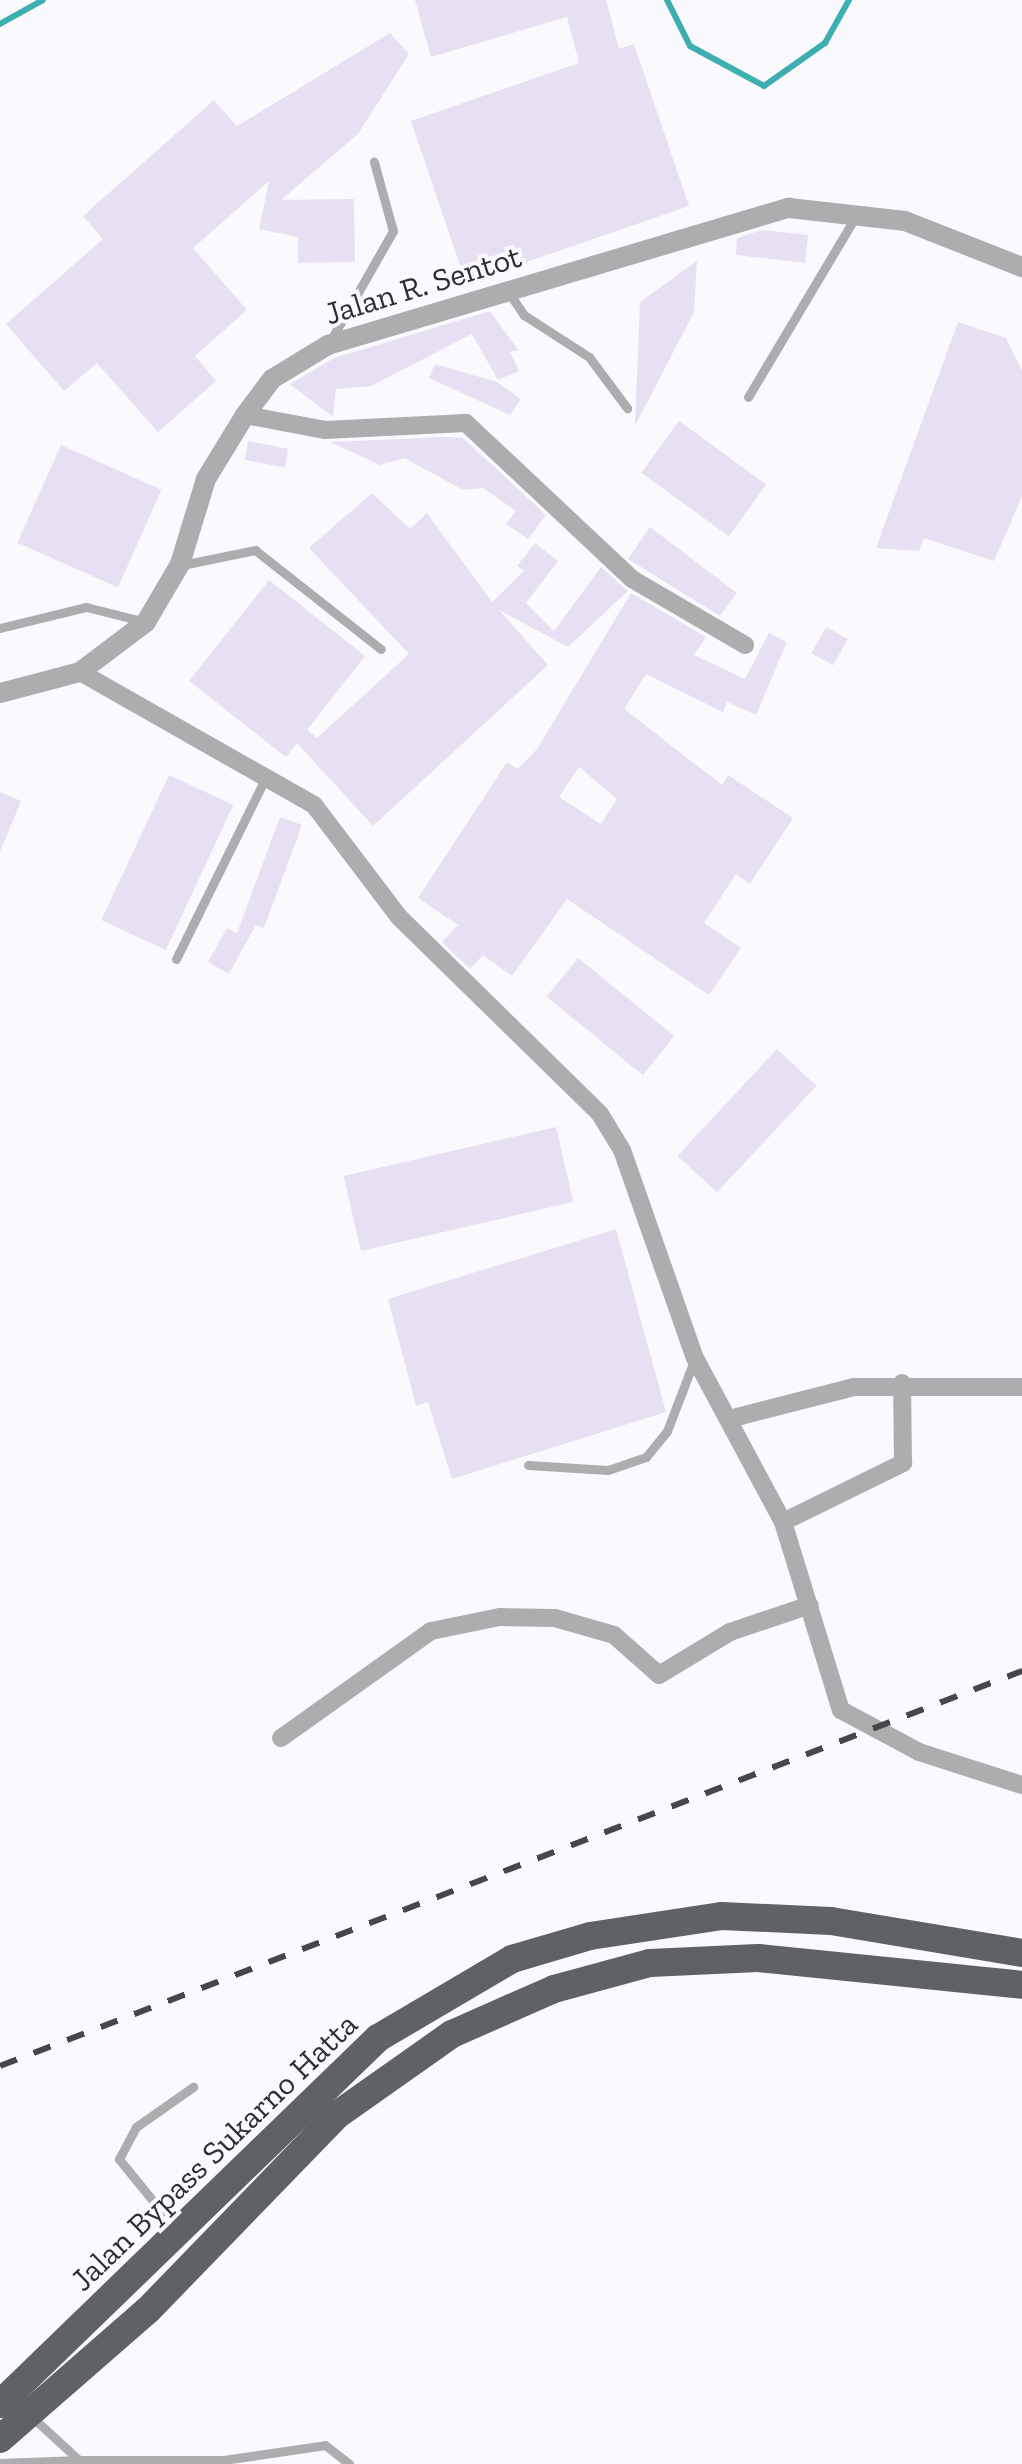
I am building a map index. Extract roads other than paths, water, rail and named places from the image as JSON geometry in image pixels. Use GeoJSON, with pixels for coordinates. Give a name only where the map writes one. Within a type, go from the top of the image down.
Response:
{"type":"FeatureCollection","features":[{"type":"Feature","properties":{"kind":"highway","name":"Jalan Bypass Sukarno Hatta"},"geometry":{"type":"LineString","coordinates":[[0,2404],[378,2038],[512,1959],[590,1936],[722,1916],[832,1921],[1022,1952]]}},
{"type":"Feature","properties":{"kind":"highway","name":"Jalan Bypass Sukarno Hatta"},"geometry":{"type":"LineString","coordinates":[[0,2439],[30,2415],[376,2081],[452,2034],[554,1989],[650,1963],[758,1958],[1022,1984]]}},
{"type":"Feature","properties":{"kind":"street","name":"Jalan R. Sentot"},"geometry":{"type":"LineString","coordinates":[[0,693],[80,672],[146,622],[180,564],[206,479],[246,414],[272,379],[328,345],[743,217],[858,212],[1022,267]]}},
{"type":"Feature","properties":{"kind":"street"},"geometry":{"type":"LineString","coordinates":[[246,414],[325,430],[466,424],[632,579],[745,645]]}},
{"type":"Feature","properties":{"kind":"street"},"geometry":{"type":"LineString","coordinates":[[80,672],[269,772],[314,805],[399,918],[600,1114],[622,1150],[695,1358],[733,1418],[784,1522],[841,1710],[919,1752],[1022,1785]]}},
{"type":"Feature","properties":{"kind":"street"},"geometry":{"type":"LineString","coordinates":[[733,1418],[803,1395],[902,1383],[1022,1387]]}},
{"type":"Feature","properties":{"kind":"street"},"geometry":{"type":"LineString","coordinates":[[784,1522],[903,1463],[902,1383]]}},
{"type":"Feature","properties":{"kind":"street"},"geometry":{"type":"LineString","coordinates":[[281,1738],[431,1631],[500,1617],[596,1626],[659,1675],[730,1632],[810,1605]]}},
{"type":"Feature","properties":{"kind":"lane"},"geometry":{"type":"LineString","coordinates":[[328,345],[393,231],[374,162]]}},
{"type":"Feature","properties":{"kind":"lane"},"geometry":{"type":"LineString","coordinates":[[748,397],[824,266],[845,247],[858,212]]}},
{"type":"Feature","properties":{"kind":"lane"},"geometry":{"type":"LineString","coordinates":[[508,290],[524,315],[589,357],[627,408]]}},
{"type":"Feature","properties":{"kind":"lane"},"geometry":{"type":"LineString","coordinates":[[180,564],[255,550],[381,649]]}},
{"type":"Feature","properties":{"kind":"lane"},"geometry":{"type":"LineString","coordinates":[[0,628],[86,606],[146,622]]}},
{"type":"Feature","properties":{"kind":"lane"},"geometry":{"type":"LineString","coordinates":[[176,959],[269,772]]}},
{"type":"Feature","properties":{"kind":"lane"},"geometry":{"type":"LineString","coordinates":[[528,1466],[608,1470],[646,1457],[667,1431],[695,1358]]}},
{"type":"Feature","properties":{"kind":"lane"},"geometry":{"type":"LineString","coordinates":[[180,2233],[126,2178],[119,2159],[136,2127],[194,2087]]}},
{"type":"Feature","properties":{"kind":"lane"},"geometry":{"type":"LineString","coordinates":[[30,2415],[79,2460]]}},
{"type":"Feature","properties":{"kind":"lane"},"geometry":{"type":"LineString","coordinates":[[0,2463],[224,2460],[324,2445],[349,2464]]}},
{"type":"Feature","properties":{"kind":"waterway"},"geometry":{"type":"LineString","coordinates":[[0,24],[43,0]]}},
{"type":"Feature","properties":{"kind":"waterway"},"geometry":{"type":"LineString","coordinates":[[667,0],[690,46],[764,86],[825,43],[849,0]]}},
{"type":"Feature","properties":{"kind":"railway"},"geometry":{"type":"LineString","coordinates":[[0,2066],[1022,1671]]}}]}
